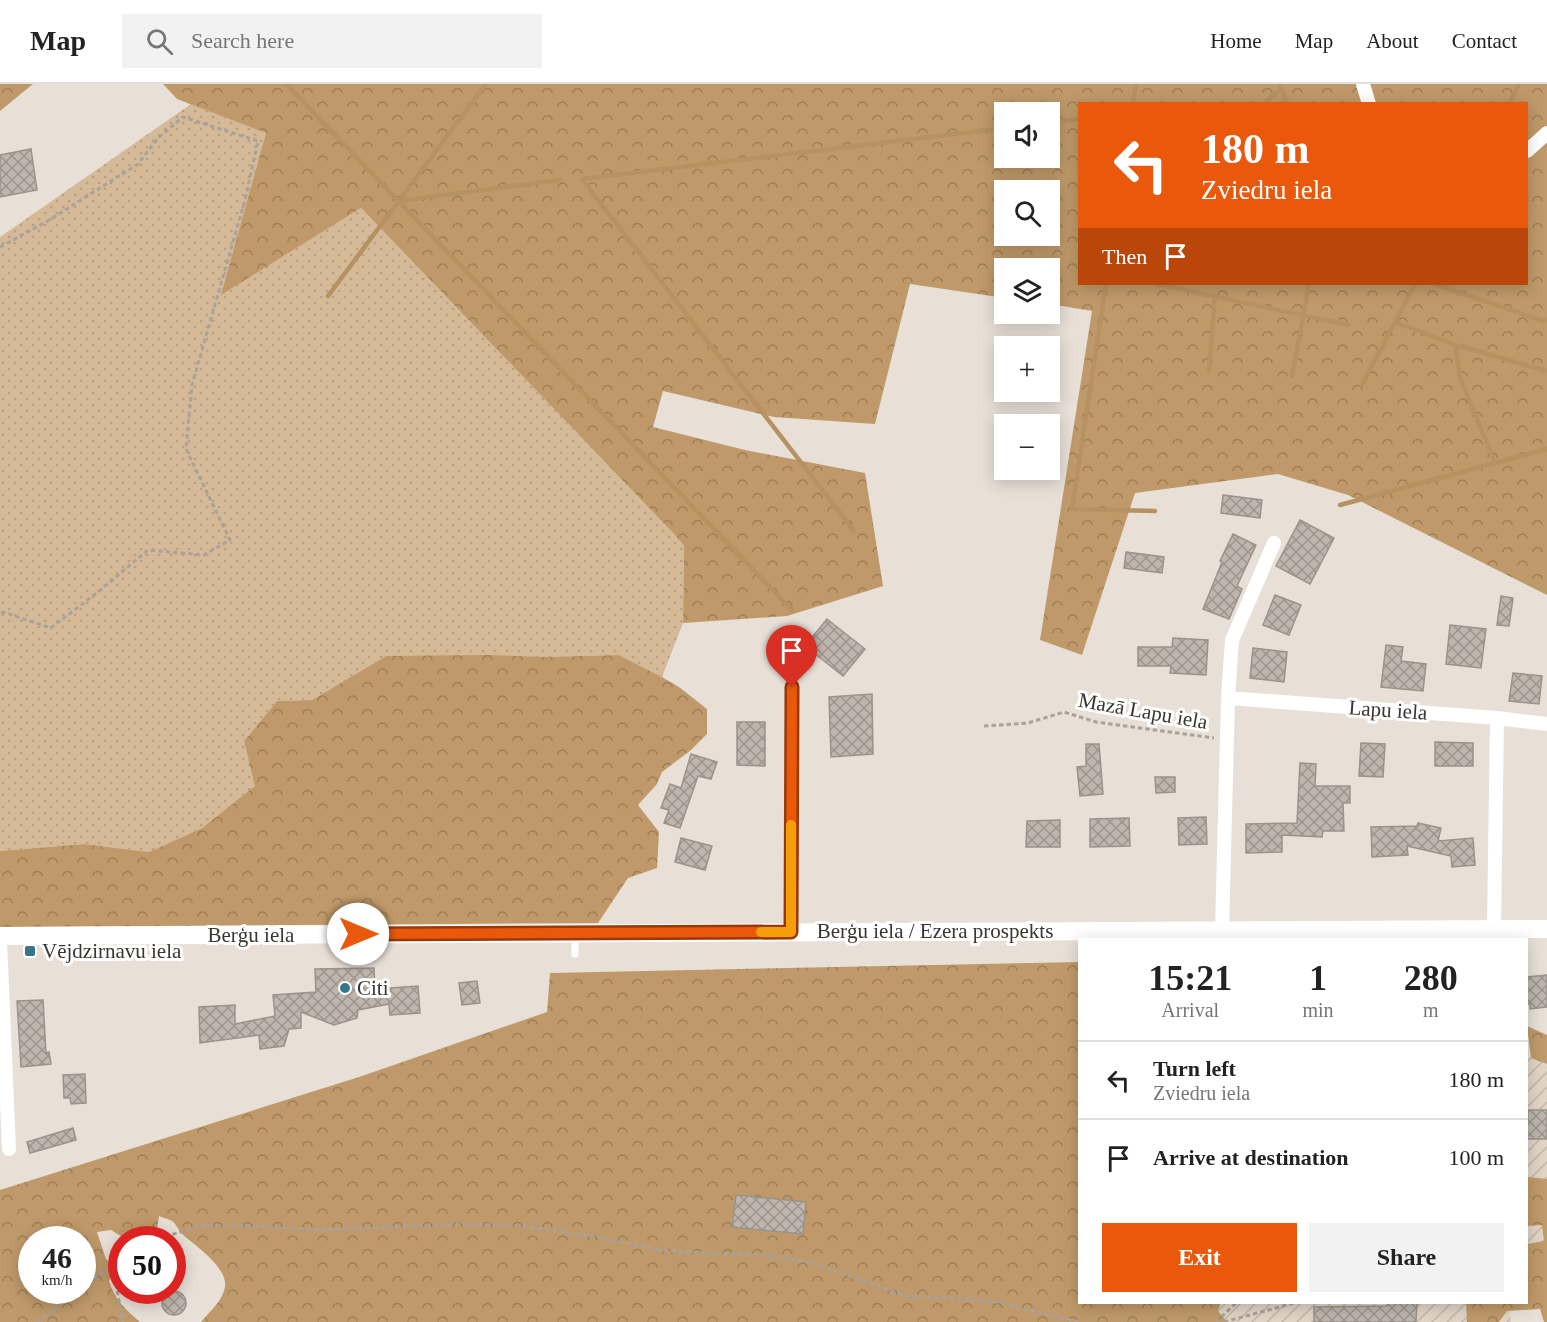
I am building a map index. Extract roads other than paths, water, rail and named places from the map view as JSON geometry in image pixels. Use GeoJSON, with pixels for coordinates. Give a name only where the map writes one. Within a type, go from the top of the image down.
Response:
{"type":"FeatureCollection","features":[{"type":"Feature","properties":{"kind":"main road","name":"Berģu iela / Ezera prospekts"},"geometry":{"type":"LineString","coordinates":[[791,932],[1222,931],[1425,935],[1494,928],[1547,929]]}},
{"type":"Feature","properties":{"kind":"main road","name":"Berģu iela"},"geometry":{"type":"LineString","coordinates":[[0,936],[791,932]]}},
{"type":"Feature","properties":{"kind":"street"},"geometry":{"type":"LineString","coordinates":[[1363,84],[1368,102]]}},
{"type":"Feature","properties":{"kind":"street"},"geometry":{"type":"LineString","coordinates":[[1528,150],[1547,133]]}},
{"type":"Feature","properties":{"kind":"street"},"geometry":{"type":"LineString","coordinates":[[1222,931],[1228,698],[1232,640],[1274,543]]}},
{"type":"Feature","properties":{"kind":"street"},"geometry":{"type":"LineString","coordinates":[[791,932],[792,687]]}},
{"type":"Feature","properties":{"kind":"street","name":"Lapu iela"},"geometry":{"type":"LineString","coordinates":[[1228,698],[1497,718],[1547,724]]}},
{"type":"Feature","properties":{"kind":"street"},"geometry":{"type":"LineString","coordinates":[[1494,928],[1497,718]]}},
{"type":"Feature","properties":{"kind":"street"},"geometry":{"type":"LineString","coordinates":[[0,941],[9,1149]]}},
{"type":"Feature","properties":{"kind":"lane"},"geometry":{"type":"LineString","coordinates":[[575,933],[575,954]]}},
{"type":"Feature","properties":{"kind":"waterway"},"geometry":{"type":"LineString","coordinates":[[286,84],[792,610]]}},
{"type":"Feature","properties":{"kind":"waterway"},"geometry":{"type":"LineString","coordinates":[[328,296],[486,84]]}},
{"type":"Feature","properties":{"kind":"waterway"},"geometry":{"type":"LineString","coordinates":[[1133,102],[1136,84]]}},
{"type":"Feature","properties":{"kind":"waterway"},"geometry":{"type":"LineString","coordinates":[[1279,84],[1287,102]]}},
{"type":"Feature","properties":{"kind":"waterway"},"geometry":{"type":"LineString","coordinates":[[1510,102],[1519,84]]}},
{"type":"Feature","properties":{"kind":"waterway"},"geometry":{"type":"LineString","coordinates":[[1265,102],[1281,89]]}},
{"type":"Feature","properties":{"kind":"waterway"},"geometry":{"type":"LineString","coordinates":[[1060,121],[1078,119]]}},
{"type":"Feature","properties":{"kind":"waterway"},"geometry":{"type":"LineString","coordinates":[[854,531],[582,179],[994,129]]}},
{"type":"Feature","properties":{"kind":"waterway"},"geometry":{"type":"LineString","coordinates":[[398,201],[560,180]]}},
{"type":"Feature","properties":{"kind":"waterway"},"geometry":{"type":"LineString","coordinates":[[1106,285],[1072,509],[1155,511]]}},
{"type":"Feature","properties":{"kind":"waterway"},"geometry":{"type":"LineString","coordinates":[[1162,285],[1348,325]]}},
{"type":"Feature","properties":{"kind":"waterway"},"geometry":{"type":"LineString","coordinates":[[1292,376],[1309,285]]}},
{"type":"Feature","properties":{"kind":"waterway"},"geometry":{"type":"LineString","coordinates":[[1362,385],[1414,285]]}},
{"type":"Feature","properties":{"kind":"waterway"},"geometry":{"type":"LineString","coordinates":[[1437,285],[1543,321],[1547,320]]}},
{"type":"Feature","properties":{"kind":"waterway"},"geometry":{"type":"LineString","coordinates":[[1209,371],[1215,296]]}},
{"type":"Feature","properties":{"kind":"waterway"},"geometry":{"type":"LineString","coordinates":[[1395,322],[1455,345],[1547,371]]}},
{"type":"Feature","properties":{"kind":"waterway"},"geometry":{"type":"LineString","coordinates":[[1455,345],[1461,380],[1495,463]]}},
{"type":"Feature","properties":{"kind":"waterway"},"geometry":{"type":"LineString","coordinates":[[1340,505],[1547,449]]}},
{"type":"Feature","properties":{"kind":"place","name":"Vējdzirnavu iela"},"geometry":{"type":"Point","coordinates":[30,951]}},
{"type":"Feature","properties":{"kind":"place","name":"Citi"},"geometry":{"type":"Point","coordinates":[345,988]}}]}
